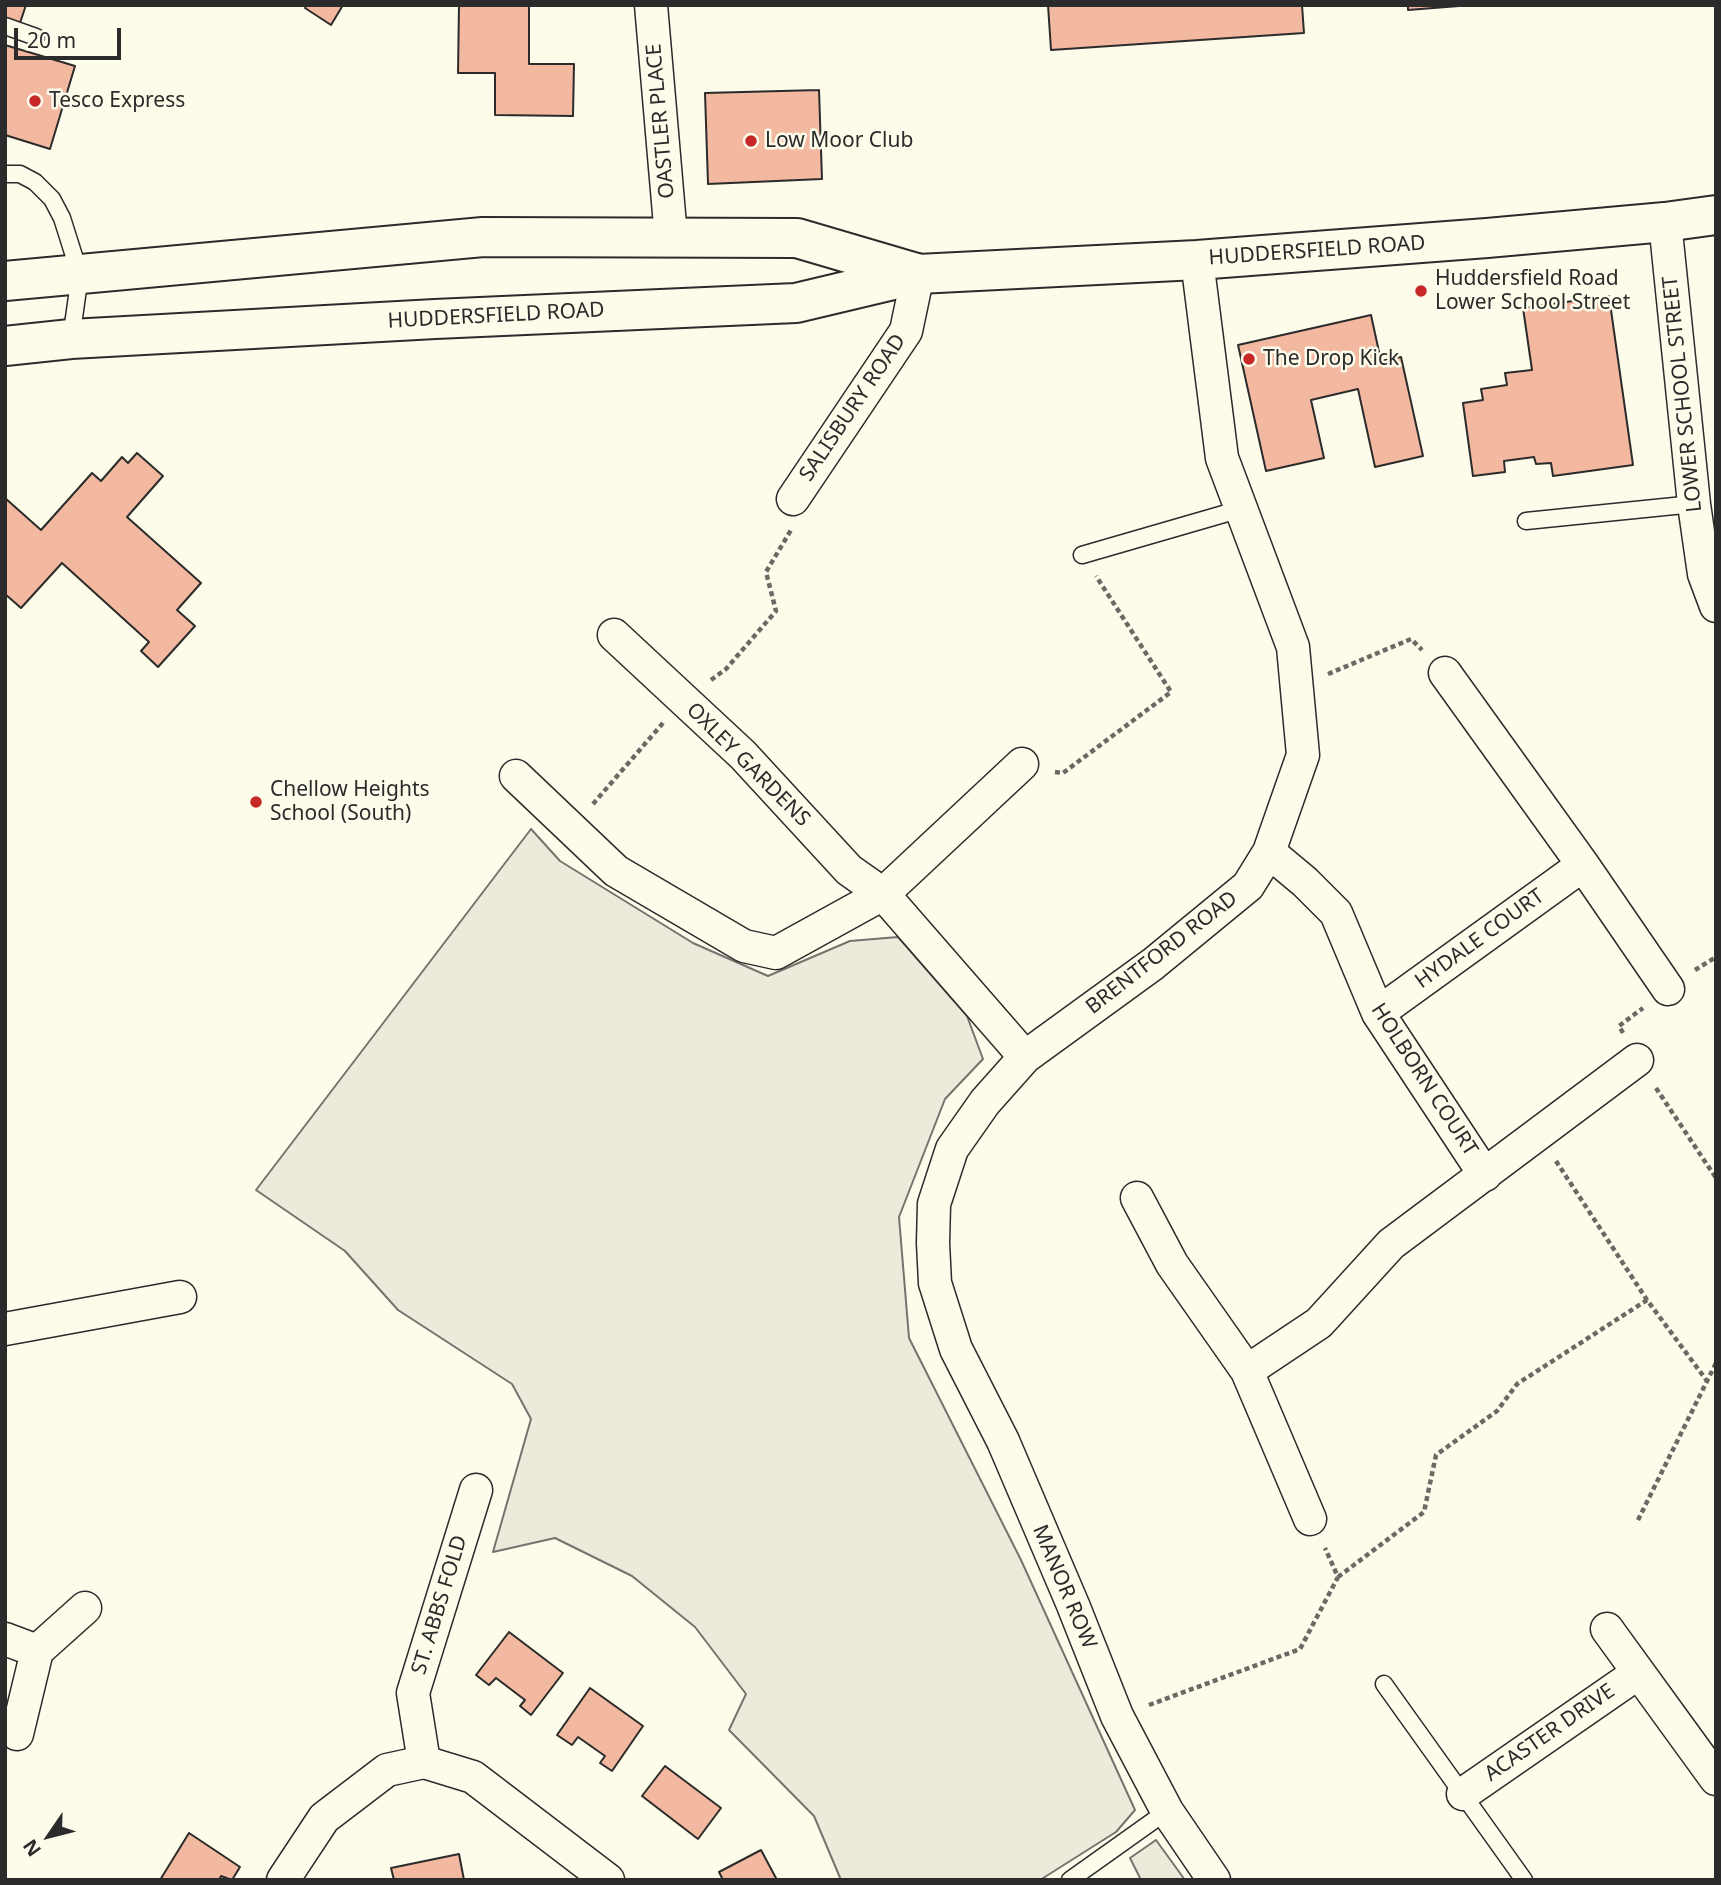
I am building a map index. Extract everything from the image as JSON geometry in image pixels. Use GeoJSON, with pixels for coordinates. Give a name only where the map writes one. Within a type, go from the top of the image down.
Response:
{"type":"FeatureCollection","features":[{"type":"Feature","properties":{"kind":"main road","name":"HUDDERSFIELD ROAD"},"geometry":{"type":"LineString","coordinates":[[5,346],[71,339],[449,318],[796,303],[918,274],[1197,260],[1665,222],[1716,215]]}},
{"type":"Feature","properties":{"kind":"main road","name":"HUDDERSFIELD ROAD"},"geometry":{"type":"LineString","coordinates":[[5,281],[484,237],[797,239],[918,274]]}},
{"type":"Feature","properties":{"kind":"street","name":"OASTLER PLACE"},"geometry":{"type":"LineString","coordinates":[[651,5],[671,237]]}},
{"type":"Feature","properties":{"kind":"street","name":"LOWER SCHOOL STREET"},"geometry":{"type":"LineString","coordinates":[[1665,222],[1694,505],[1704,574],[1716,606]]}},
{"type":"Feature","properties":{"kind":"street","name":"BRENTFORD ROAD"},"geometry":{"type":"LineString","coordinates":[[935,1283],[934,1204],[952,1149],[985,1101],[1025,1057],[1153,964],[1248,886],[1269,852],[1303,755],[1293,647],[1222,458],[1197,260]]}},
{"type":"Feature","properties":{"kind":"street","name":"SALISBURY ROAD"},"geometry":{"type":"LineString","coordinates":[[793,499],[906,331],[918,274]]}},
{"type":"Feature","properties":{"kind":"street","name":"OXLEY GARDENS"},"geometry":{"type":"LineString","coordinates":[[614,635],[743,755],[849,870],[883,894],[1025,1057]]}},
{"type":"Feature","properties":{"kind":"street"},"geometry":{"type":"LineString","coordinates":[[1445,673],[1668,989]]}},
{"type":"Feature","properties":{"kind":"street"},"geometry":{"type":"LineString","coordinates":[[516,776],[616,871],[744,946],[776,953],[883,894],[1023,764]]}},
{"type":"Feature","properties":{"kind":"street","name":"HOLBORN COURT"},"geometry":{"type":"LineString","coordinates":[[1269,852],[1336,913],[1378,1013],[1485,1175]]}},
{"type":"Feature","properties":{"kind":"street","name":"HYDALE COURT"},"geometry":{"type":"LineString","coordinates":[[1378,1013],[1583,865]]}},
{"type":"Feature","properties":{"kind":"street","name":"HOLBORN COURT"},"geometry":{"type":"LineString","coordinates":[[1247,1371],[1319,1323],[1391,1244],[1637,1060]]}},
{"type":"Feature","properties":{"kind":"street"},"geometry":{"type":"LineString","coordinates":[[1137,1198],[1172,1264],[1247,1371],[1310,1519]]}},
{"type":"Feature","properties":{"kind":"street","name":"MANOR ROW"},"geometry":{"type":"LineString","coordinates":[[935,1283],[956,1349],[1003,1441],[1117,1716],[1167,1811],[1214,1880]]}},
{"type":"Feature","properties":{"kind":"street"},"geometry":{"type":"LineString","coordinates":[[5,1329],[180,1297]]}},
{"type":"Feature","properties":{"kind":"street","name":"ST. ABBS FOLD"},"geometry":{"type":"LineString","coordinates":[[424,1762],[413,1693],[476,1490]]}},
{"type":"Feature","properties":{"kind":"street"},"geometry":{"type":"LineString","coordinates":[[17,1734],[37,1651],[85,1608]]}},
{"type":"Feature","properties":{"kind":"street","name":"ACASTER DRIVE"},"geometry":{"type":"LineString","coordinates":[[1607,1629],[1716,1779]]}},
{"type":"Feature","properties":{"kind":"street"},"geometry":{"type":"LineString","coordinates":[[5,1639],[37,1651]]}},
{"type":"Feature","properties":{"kind":"street","name":"ACASTER DRIVE"},"geometry":{"type":"LineString","coordinates":[[1463,1794],[1638,1673]]}},
{"type":"Feature","properties":{"kind":"street"},"geometry":{"type":"LineString","coordinates":[[283,1880],[324,1818],[387,1770],[424,1762],[472,1777],[608,1880]]}},
{"type":"Feature","properties":{"kind":"lane"},"geometry":{"type":"LineString","coordinates":[[5,26],[36,37]]}},
{"type":"Feature","properties":{"kind":"lane"},"geometry":{"type":"LineString","coordinates":[[5,174],[20,174],[35,182],[52,199],[62,218],[79,275],[71,339]]}},
{"type":"Feature","properties":{"kind":"lane"},"geometry":{"type":"LineString","coordinates":[[1526,521],[1694,505]]}},
{"type":"Feature","properties":{"kind":"lane"},"geometry":{"type":"LineString","coordinates":[[1082,555],[1241,509]]}},
{"type":"Feature","properties":{"kind":"lane"},"geometry":{"type":"LineString","coordinates":[[1384,1684],[1524,1880]]}},
{"type":"Feature","properties":{"kind":"lane"},"geometry":{"type":"LineString","coordinates":[[1070,1880],[1167,1811]]}},
{"type":"Feature","properties":{"kind":"path"},"geometry":{"type":"LineString","coordinates":[[1023,764],[1063,774],[1171,692],[1082,555]]}},
{"type":"Feature","properties":{"kind":"path"},"geometry":{"type":"LineString","coordinates":[[1297,688],[1411,639],[1445,673]]}},
{"type":"Feature","properties":{"kind":"path"},"geometry":{"type":"LineString","coordinates":[[1538,1134],[1647,1300],[1707,1381]]}},
{"type":"Feature","properties":{"kind":"path"},"geometry":{"type":"LineString","coordinates":[[1117,1716],[1300,1649],[1338,1577],[1424,1512],[1436,1455],[1497,1411],[1517,1384],[1647,1300]]}},
{"type":"Feature","properties":{"kind":"path"},"geometry":{"type":"LineString","coordinates":[[1639,1520],[1716,1363]]}},
{"type":"Feature","properties":{"kind":"path"},"geometry":{"type":"LineString","coordinates":[[1310,1519],[1338,1577]]}},
{"type":"Feature","properties":{"kind":"shaded area"},"geometry":{"type":"Polygon","coordinates":[[[531,829],[560,861],[693,943],[768,976],[850,941],[898,937],[967,1016],[983,1059],[945,1099],[899,1217],[909,1338],[1021,1560],[1135,1810],[1116,1832],[1040,1880],[841,1880],[814,1816],[729,1730],[746,1694],[695,1627],[632,1576],[555,1538],[493,1552],[531,1419],[512,1384],[398,1310],[345,1251],[256,1190],[531,829]]]}},
{"type":"Feature","properties":{"kind":"shaded area"},"geometry":{"type":"Polygon","coordinates":[[[1156,1840],[1185,1880],[1141,1880],[1130,1858],[1156,1840]]]}},
{"type":"Feature","properties":{"kind":"building"},"geometry":{"type":"Polygon","coordinates":[[[5,5],[26,5],[20,23],[5,19],[5,5]]]}},
{"type":"Feature","properties":{"kind":"building"},"geometry":{"type":"Polygon","coordinates":[[[307,5],[343,5],[331,25],[305,8],[307,5]]]}},
{"type":"Feature","properties":{"kind":"building"},"geometry":{"type":"Polygon","coordinates":[[[459,5],[529,5],[529,64],[574,64],[573,116],[495,115],[495,73],[458,73],[459,5]]]}},
{"type":"Feature","properties":{"kind":"building"},"geometry":{"type":"Polygon","coordinates":[[[1048,5],[1302,5],[1304,33],[1051,50],[1048,5]]]}},
{"type":"Feature","properties":{"kind":"building"},"geometry":{"type":"Polygon","coordinates":[[[1408,5],[1472,5],[1408,10],[1408,5]]]}},
{"type":"Feature","properties":{"kind":"building","name":"Tesco Express"},"geometry":{"type":"Polygon","coordinates":[[[5,45],[75,66],[50,149],[5,135],[5,45]]]}},
{"type":"Feature","properties":{"kind":"building"},"geometry":{"type":"Polygon","coordinates":[[[819,90],[822,179],[708,184],[705,93],[819,90]]]}},
{"type":"Feature","properties":{"kind":"building"},"geometry":{"type":"Polygon","coordinates":[[[1609,296],[1633,465],[1553,476],[1551,463],[1536,464],[1534,457],[1504,461],[1505,472],[1473,476],[1463,403],[1483,400],[1481,389],[1507,385],[1505,373],[1532,370],[1523,308],[1609,296]]]}},
{"type":"Feature","properties":{"kind":"building"},"geometry":{"type":"Polygon","coordinates":[[[1371,315],[1381,361],[1401,357],[1423,456],[1375,467],[1358,389],[1311,400],[1324,458],[1266,471],[1238,345],[1371,315]]]}},
{"type":"Feature","properties":{"kind":"building"},"geometry":{"type":"Polygon","coordinates":[[[137,453],[163,476],[127,517],[201,583],[177,610],[195,626],[158,667],[141,651],[149,642],[62,563],[21,608],[5,594],[5,498],[41,530],[92,473],[101,481],[122,457],[128,463],[137,453]]]}},
{"type":"Feature","properties":{"kind":"building"},"geometry":{"type":"Polygon","coordinates":[[[509,1632],[563,1673],[531,1715],[520,1706],[525,1700],[496,1678],[489,1685],[476,1675],[509,1632]]]}},
{"type":"Feature","properties":{"kind":"building"},"geometry":{"type":"Polygon","coordinates":[[[590,1688],[643,1726],[612,1771],[600,1763],[605,1756],[578,1737],[572,1745],[557,1735],[590,1688]]]}},
{"type":"Feature","properties":{"kind":"building"},"geometry":{"type":"Polygon","coordinates":[[[665,1766],[721,1808],[698,1839],[642,1796],[665,1766]]]}},
{"type":"Feature","properties":{"kind":"building"},"geometry":{"type":"Polygon","coordinates":[[[189,1833],[240,1867],[232,1880],[221,1876],[219,1880],[160,1880],[189,1833]]]}},
{"type":"Feature","properties":{"kind":"building"},"geometry":{"type":"Polygon","coordinates":[[[761,1850],[777,1880],[723,1880],[719,1872],[761,1850]]]}},
{"type":"Feature","properties":{"kind":"building"},"geometry":{"type":"Polygon","coordinates":[[[459,1854],[464,1880],[394,1880],[391,1868],[459,1854]]]}},
{"type":"Feature","properties":{"kind":"place","name":"Tesco Express"},"geometry":{"type":"Point","coordinates":[35,101]}},
{"type":"Feature","properties":{"kind":"place","name":"Low Moor Club"},"geometry":{"type":"Point","coordinates":[751,141]}},
{"type":"Feature","properties":{"kind":"place","name":"Huddersfield Road Lower School Street"},"geometry":{"type":"Point","coordinates":[1421,291]}},
{"type":"Feature","properties":{"kind":"place","name":"The Drop Kick"},"geometry":{"type":"Point","coordinates":[1249,359]}},
{"type":"Feature","properties":{"kind":"place","name":"Chellow Heights School (South)"},"geometry":{"type":"Point","coordinates":[256,802]}}]}
